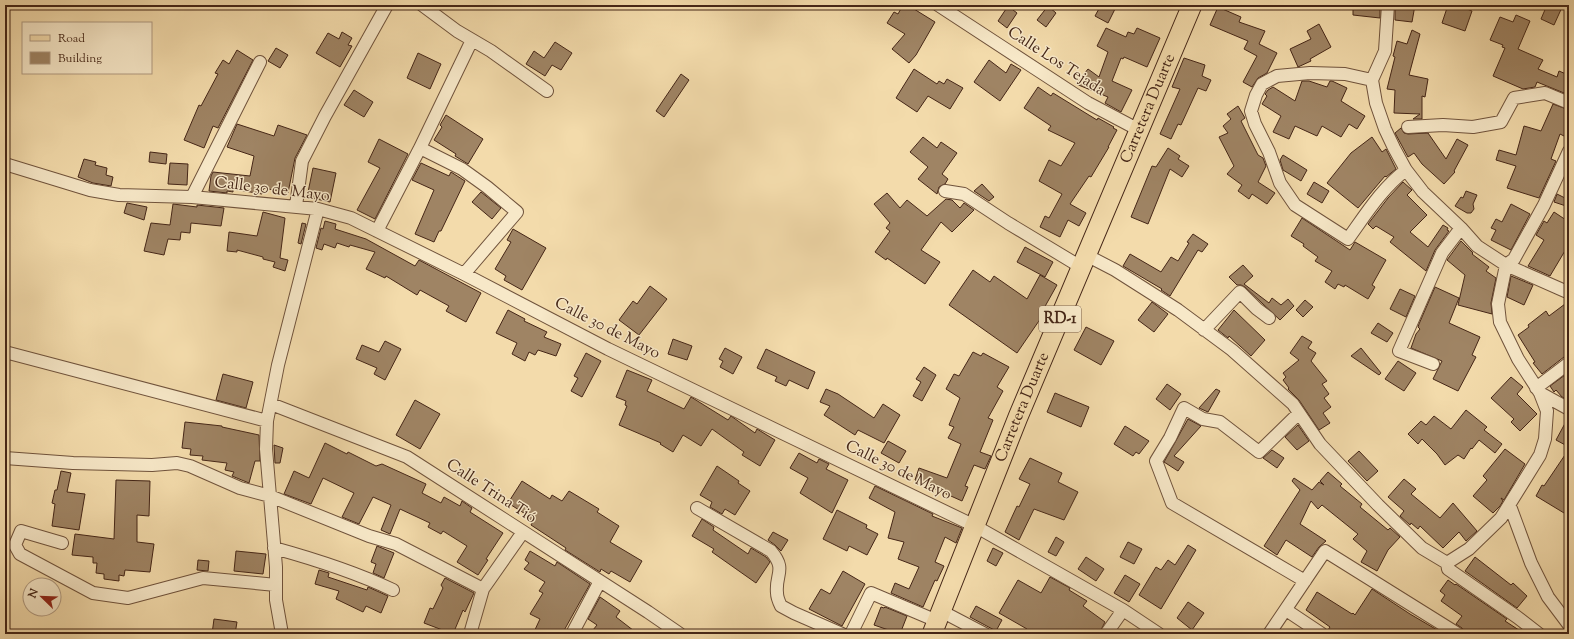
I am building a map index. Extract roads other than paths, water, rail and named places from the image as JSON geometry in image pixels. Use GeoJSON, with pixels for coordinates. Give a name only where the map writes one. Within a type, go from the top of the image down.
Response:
{"type":"FeatureCollection","features":[{"type":"Feature","properties":{"kind":"main road","name":"Carretera Duarte"},"geometry":{"type":"LineString","coordinates":[[937,622],[1021,410],[1192,5]]}},
{"type":"Feature","properties":{"kind":"street"},"geometry":{"type":"LineString","coordinates":[[296,206],[302,161],[325,116],[387,5]]}},
{"type":"Feature","properties":{"kind":"street"},"geometry":{"type":"LineString","coordinates":[[422,5],[457,31],[547,91]]}},
{"type":"Feature","properties":{"kind":"street","name":"Calle Los Tejada"},"geometry":{"type":"LineString","coordinates":[[938,5],[1088,102],[1139,130]]}},
{"type":"Feature","properties":{"kind":"street"},"geometry":{"type":"LineString","coordinates":[[1388,5],[1385,51],[1372,80],[1376,103],[1385,129],[1406,170],[1423,192],[1461,228],[1477,246],[1506,265],[1565,291],[1569,290]]}},
{"type":"Feature","properties":{"kind":"street"},"geometry":{"type":"LineString","coordinates":[[377,231],[420,148],[472,40]]}},
{"type":"Feature","properties":{"kind":"street"},"geometry":{"type":"LineString","coordinates":[[192,197],[260,62]]}},
{"type":"Feature","properties":{"kind":"street"},"geometry":{"type":"LineString","coordinates":[[1372,80],[1345,74],[1310,73],[1277,76],[1262,84],[1256,95],[1251,111],[1255,124],[1269,152],[1280,183],[1294,205],[1348,239],[1374,202],[1393,180],[1406,170]]}},
{"type":"Feature","properties":{"kind":"street"},"geometry":{"type":"LineString","coordinates":[[1408,127],[1443,125],[1473,127],[1501,122],[1514,98],[1545,92],[1569,103]]}},
{"type":"Feature","properties":{"kind":"street"},"geometry":{"type":"LineString","coordinates":[[420,148],[462,169],[487,187],[517,212],[464,274]]}},
{"type":"Feature","properties":{"kind":"street"},"geometry":{"type":"LineString","coordinates":[[1447,563],[1469,549],[1501,518],[1510,506],[1540,455],[1545,440],[1547,412],[1538,391],[1518,359],[1500,322],[1498,304],[1506,265],[1514,259],[1544,205],[1569,151]]}},
{"type":"Feature","properties":{"kind":"street","name":"Calle 30 de Mayo"},"geometry":{"type":"LineString","coordinates":[[5,164],[90,190],[119,194],[192,197],[296,206],[318,209],[351,218],[464,274],[608,349],[975,526],[1123,610],[1158,634]]}},
{"type":"Feature","properties":{"kind":"street"},"geometry":{"type":"LineString","coordinates":[[945,191],[964,194],[1008,223],[1084,261],[1115,270],[1178,310],[1232,350],[1293,404],[1320,444],[1378,505],[1422,548],[1447,563],[1448,569],[1539,634]]}},
{"type":"Feature","properties":{"kind":"street"},"geometry":{"type":"LineString","coordinates":[[282,634],[276,600],[274,548],[266,449],[267,421],[278,365],[318,209]]}},
{"type":"Feature","properties":{"kind":"street"},"geometry":{"type":"LineString","coordinates":[[1432,364],[1399,351],[1442,253],[1461,228]]}},
{"type":"Feature","properties":{"kind":"street"},"geometry":{"type":"LineString","coordinates":[[1204,330],[1240,292],[1257,309],[1269,318]]}},
{"type":"Feature","properties":{"kind":"street"},"geometry":{"type":"LineString","coordinates":[[5,352],[267,421]]}},
{"type":"Feature","properties":{"kind":"street"},"geometry":{"type":"LineString","coordinates":[[1538,391],[1569,363]]}},
{"type":"Feature","properties":{"kind":"street"},"geometry":{"type":"LineString","coordinates":[[1538,391],[1569,409]]}},
{"type":"Feature","properties":{"kind":"street","name":"Calle Trina Tió"},"geometry":{"type":"LineString","coordinates":[[271,404],[407,457],[680,634]]}},
{"type":"Feature","properties":{"kind":"street"},"geometry":{"type":"LineString","coordinates":[[1298,413],[1259,452],[1220,422],[1203,419],[1184,408],[1170,438],[1156,462],[1172,503],[1305,581]]}},
{"type":"Feature","properties":{"kind":"street"},"geometry":{"type":"LineString","coordinates":[[5,458],[73,463],[152,465],[177,463],[190,466],[240,488],[270,496],[369,536],[396,544],[483,589]]}},
{"type":"Feature","properties":{"kind":"street"},"geometry":{"type":"LineString","coordinates":[[1510,506],[1531,563],[1548,597],[1569,625]]}},
{"type":"Feature","properties":{"kind":"street"},"geometry":{"type":"LineString","coordinates":[[697,508],[771,551],[779,560],[780,573],[777,594],[781,606],[842,634]]}},
{"type":"Feature","properties":{"kind":"street"},"geometry":{"type":"LineString","coordinates":[[62,543],[21,531],[15,545],[20,554],[93,593],[128,598],[203,578],[276,585]]}},
{"type":"Feature","properties":{"kind":"street"},"geometry":{"type":"LineString","coordinates":[[470,634],[483,589],[523,532]]}},
{"type":"Feature","properties":{"kind":"street"},"geometry":{"type":"LineString","coordinates":[[274,548],[311,559],[393,590]]}},
{"type":"Feature","properties":{"kind":"street"},"geometry":{"type":"LineString","coordinates":[[1269,634],[1325,551],[1458,634]]}},
{"type":"Feature","properties":{"kind":"street"},"geometry":{"type":"LineString","coordinates":[[572,634],[600,581]]}},
{"type":"Feature","properties":{"kind":"street"},"geometry":{"type":"LineString","coordinates":[[850,634],[871,593],[937,622],[985,634]]}},
{"type":"Feature","properties":{"kind":"street"},"geometry":{"type":"LineString","coordinates":[[1106,634],[1123,610]]}},
{"type":"Feature","properties":{"kind":"street"},"geometry":{"type":"LineString","coordinates":[[1286,610],[1322,634]]}}]}
